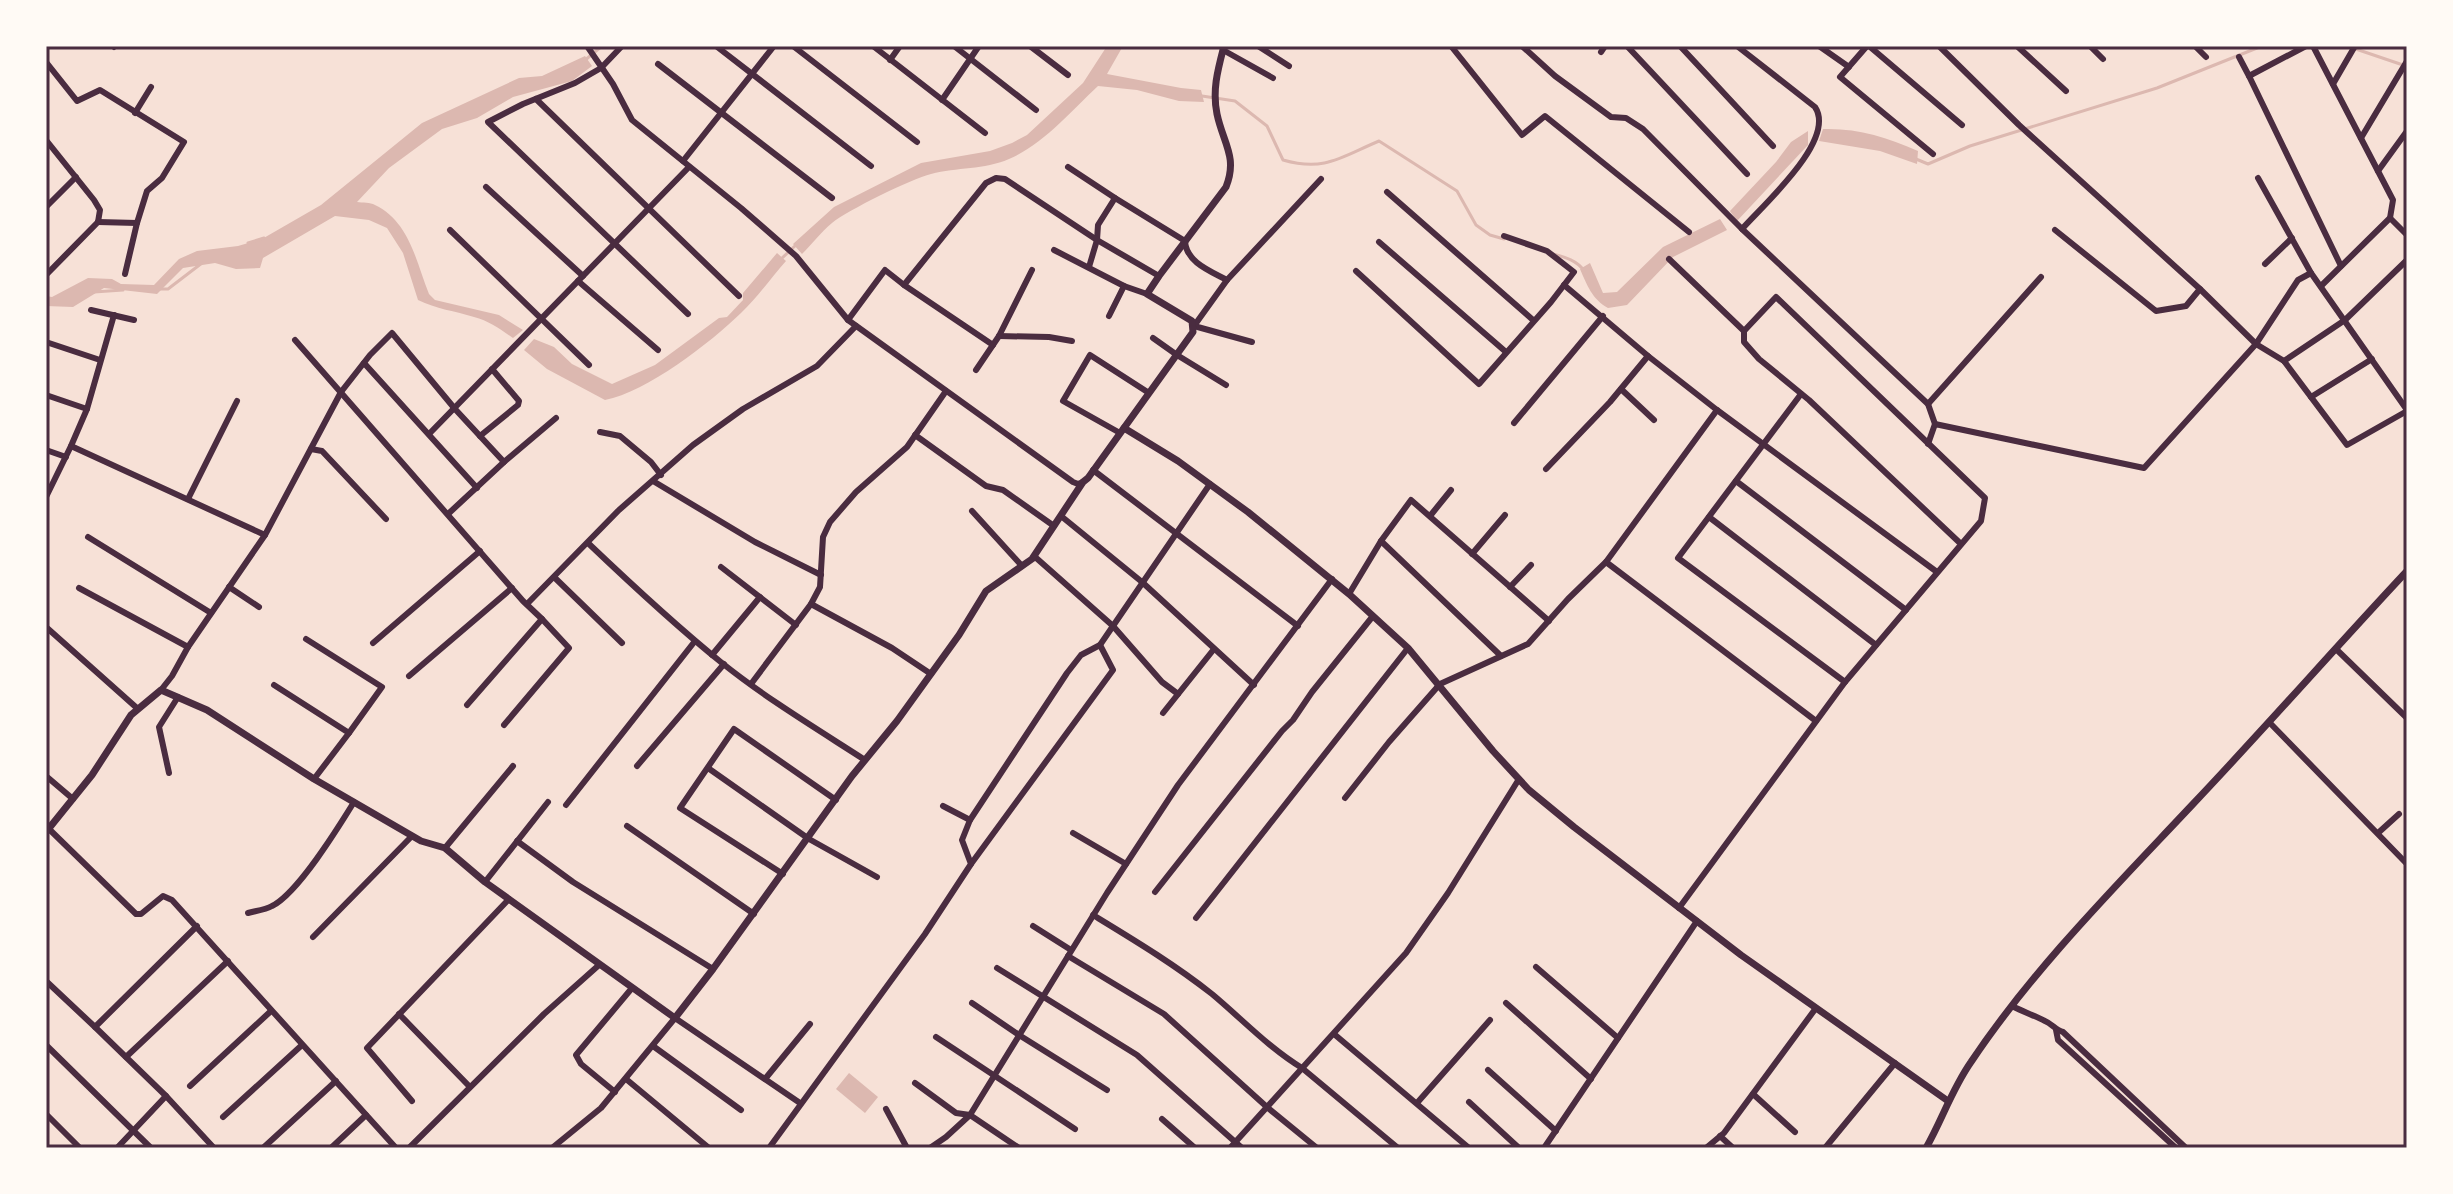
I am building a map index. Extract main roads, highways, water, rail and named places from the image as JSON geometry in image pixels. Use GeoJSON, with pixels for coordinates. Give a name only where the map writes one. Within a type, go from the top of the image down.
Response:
{"type":"FeatureCollection","features":[{"type":"Feature","properties":{"kind":"waterway"},"geometry":{"type":"LineString","coordinates":[[584,61],[602,46]]}},
{"type":"Feature","properties":{"kind":"waterway"},"geometry":{"type":"LineString","coordinates":[[1916,159],[1928,164],[1970,146],[2157,88],[2262,46]]}},
{"type":"Feature","properties":{"kind":"waterway"},"geometry":{"type":"LineString","coordinates":[[2347,46],[2403,65]]}},
{"type":"Feature","properties":{"kind":"waterway"},"geometry":{"type":"LineString","coordinates":[[1202,96],[1235,101],[1267,126],[1283,160],[1322,163],[1379,141],[1457,191],[1476,225],[1490,235],[1504,239]]}},
{"type":"Feature","properties":{"kind":"waterway"},"geometry":{"type":"LineString","coordinates":[[248,243],[264,238]]}},
{"type":"Feature","properties":{"kind":"waterway"},"geometry":{"type":"LineString","coordinates":[[781,259],[796,245]]}},
{"type":"Feature","properties":{"kind":"waterway"},"geometry":{"type":"LineString","coordinates":[[1553,254],[1575,262],[1584,271]]}},
{"type":"Feature","properties":{"kind":"waterway"},"geometry":{"type":"LineString","coordinates":[[158,289],[168,289],[202,263]]}},
{"type":"Feature","properties":{"kind":"waterway"},"geometry":{"type":"LineString","coordinates":[[94,292],[123,290]]}}]}
